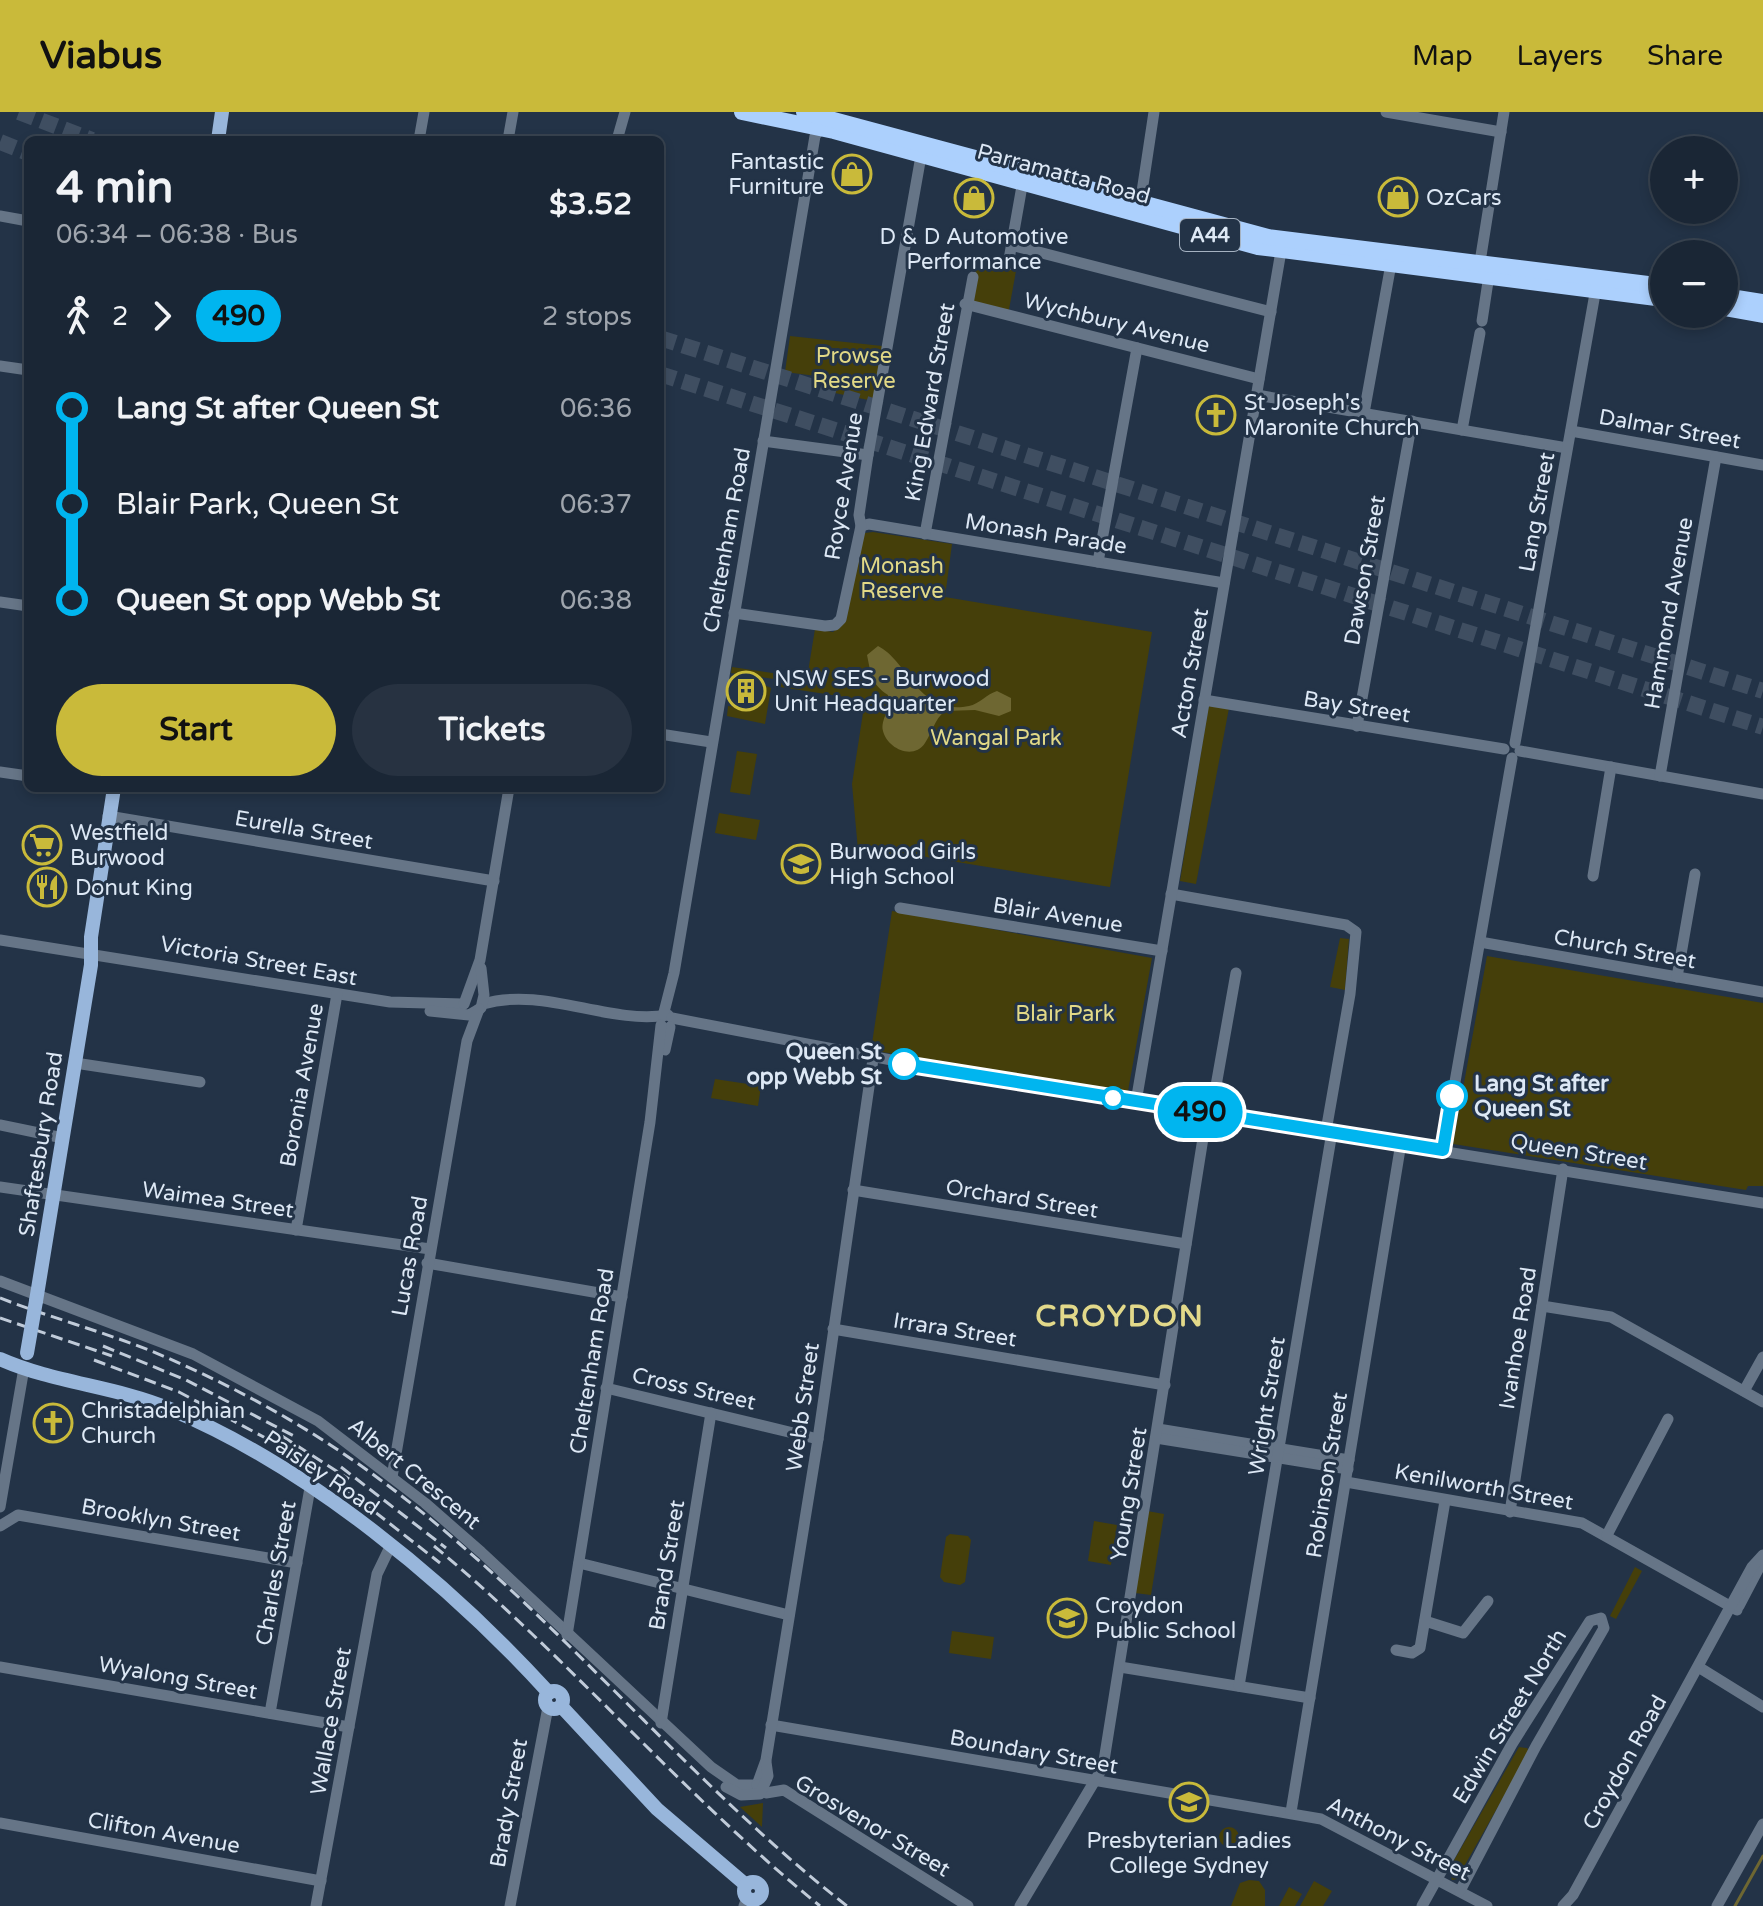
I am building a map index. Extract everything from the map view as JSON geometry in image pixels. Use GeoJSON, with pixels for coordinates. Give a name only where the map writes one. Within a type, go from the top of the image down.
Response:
{"type":"FeatureCollection","features":[{"type":"Feature","properties":{"kind":"highway","name":"Parramatta Road"},"geometry":{"type":"LineString","coordinates":[[742,112],[827,119],[921,156],[1022,186],[1281,251],[1391,264],[1485,268],[1650,285]]}},
{"type":"Feature","properties":{"kind":"highway","name":"Parramatta Road"},"geometry":{"type":"LineString","coordinates":[[804,112],[1268,237],[1485,268],[1650,297]]}},
{"type":"Feature","properties":{"kind":"highway"},"geometry":{"type":"LineString","coordinates":[[1738,298],[1763,302]]}},
{"type":"Feature","properties":{"kind":"highway"},"geometry":{"type":"LineString","coordinates":[[1738,311],[1763,315]]}},
{"type":"Feature","properties":{"kind":"main road"},"geometry":{"type":"LineString","coordinates":[[219,136],[222,112]]}},
{"type":"Feature","properties":{"kind":"main road","name":"Shaftesbury Road"},"geometry":{"type":"LineString","coordinates":[[26,1361],[92,952],[91,937],[111,792]]}},
{"type":"Feature","properties":{"kind":"main road","name":"Paisley Road"},"geometry":{"type":"LineString","coordinates":[[0,1359],[26,1361],[172,1410],[253,1451],[391,1545],[489,1632],[552,1702],[657,1809],[749,1896],[774,1906]]}},
{"type":"Feature","properties":{"kind":"street"},"geometry":{"type":"LineString","coordinates":[[420,136],[424,112]]}},
{"type":"Feature","properties":{"kind":"street"},"geometry":{"type":"LineString","coordinates":[[509,136],[513,112]]}},
{"type":"Feature","properties":{"kind":"street"},"geometry":{"type":"LineString","coordinates":[[617,112],[619,127]]}},
{"type":"Feature","properties":{"kind":"street"},"geometry":{"type":"LineString","coordinates":[[618,136],[625,112]]}},
{"type":"Feature","properties":{"kind":"street"},"geometry":{"type":"LineString","coordinates":[[1140,205],[1154,112]]}},
{"type":"Feature","properties":{"kind":"street"},"geometry":{"type":"LineString","coordinates":[[1386,112],[1501,132]]}},
{"type":"Feature","properties":{"kind":"street"},"geometry":{"type":"LineString","coordinates":[[1462,430],[1481,327],[1504,112]]}},
{"type":"Feature","properties":{"kind":"street","name":"Cheltenham Road"},"geometry":{"type":"LineString","coordinates":[[567,1635],[711,742],[815,136],[827,119]]}},
{"type":"Feature","properties":{"kind":"street","name":"Royce Avenue"},"geometry":{"type":"LineString","coordinates":[[734,613],[835,625],[843,615],[861,526],[859,515],[868,455],[921,156]]}},
{"type":"Feature","properties":{"kind":"street"},"geometry":{"type":"LineString","coordinates":[[1008,265],[1022,186]]}},
{"type":"Feature","properties":{"kind":"street"},"geometry":{"type":"LineString","coordinates":[[0,216],[24,220]]}},
{"type":"Feature","properties":{"kind":"street"},"geometry":{"type":"LineString","coordinates":[[1011,245],[1271,312]]}},
{"type":"Feature","properties":{"kind":"street","name":"Acton Street"},"geometry":{"type":"LineString","coordinates":[[1136,1102],[1281,251]]}},
{"type":"Feature","properties":{"kind":"street"},"geometry":{"type":"LineString","coordinates":[[1364,413],[1391,264]]}},
{"type":"Feature","properties":{"kind":"street","name":"King Edward Street"},"geometry":{"type":"LineString","coordinates":[[925,534],[965,304],[973,277]]}},
{"type":"Feature","properties":{"kind":"street","name":"Lang Street"},"geometry":{"type":"LineString","coordinates":[[1443,1150],[1596,288]]}},
{"type":"Feature","properties":{"kind":"street","name":"Wychbury Avenue"},"geometry":{"type":"LineString","coordinates":[[965,304],[1259,379]]}},
{"type":"Feature","properties":{"kind":"street"},"geometry":{"type":"LineString","coordinates":[[1098,562],[1137,348]]}},
{"type":"Feature","properties":{"kind":"street"},"geometry":{"type":"LineString","coordinates":[[0,366],[24,369]]}},
{"type":"Feature","properties":{"kind":"street"},"geometry":{"type":"LineString","coordinates":[[1257,395],[1567,448]]}},
{"type":"Feature","properties":{"kind":"street","name":"Dawson Street"},"geometry":{"type":"LineString","coordinates":[[1357,726],[1412,421]]}},
{"type":"Feature","properties":{"kind":"street","name":"Dalmar Street"},"geometry":{"type":"LineString","coordinates":[[1571,431],[1763,465]]}},
{"type":"Feature","properties":{"kind":"street"},"geometry":{"type":"LineString","coordinates":[[763,441],[868,455]]}},
{"type":"Feature","properties":{"kind":"street","name":"Hammond Avenue"},"geometry":{"type":"LineString","coordinates":[[1660,776],[1716,457]]}},
{"type":"Feature","properties":{"kind":"street","name":"Monash Parade"},"geometry":{"type":"LineString","coordinates":[[861,526],[1224,583]]}},
{"type":"Feature","properties":{"kind":"street"},"geometry":{"type":"LineString","coordinates":[[0,602],[24,605]]}},
{"type":"Feature","properties":{"kind":"street","name":"Bay Street"},"geometry":{"type":"LineString","coordinates":[[1204,700],[1763,794]]}},
{"type":"Feature","properties":{"kind":"street"},"geometry":{"type":"LineString","coordinates":[[664,735],[711,742]]}},
{"type":"Feature","properties":{"kind":"street"},"geometry":{"type":"LineString","coordinates":[[1593,876],[1611,767]]}},
{"type":"Feature","properties":{"kind":"street"},"geometry":{"type":"LineString","coordinates":[[0,772],[24,775]]}},
{"type":"Feature","properties":{"kind":"street","name":"Lucas Road"},"geometry":{"type":"LineString","coordinates":[[467,1041],[463,1009],[480,960],[508,792]]}},
{"type":"Feature","properties":{"kind":"street","name":"Eurella Street"},"geometry":{"type":"LineString","coordinates":[[108,816],[494,881]]}},
{"type":"Feature","properties":{"kind":"street"},"geometry":{"type":"LineString","coordinates":[[1677,977],[1695,874]]}},
{"type":"Feature","properties":{"kind":"street","name":"Wright Street"},"geometry":{"type":"LineString","coordinates":[[1171,894],[1352,928],[1357,937],[1329,1132],[1239,1686]]}},
{"type":"Feature","properties":{"kind":"street","name":"Blair Avenue"},"geometry":{"type":"LineString","coordinates":[[900,908],[1162,951]]}},
{"type":"Feature","properties":{"kind":"street","name":"Victoria Street East"},"geometry":{"type":"LineString","coordinates":[[0,933],[75,945],[92,952]]}},
{"type":"Feature","properties":{"kind":"street","name":"Victoria Street East"},"geometry":{"type":"LineString","coordinates":[[0,940],[92,952],[337,994],[463,1009],[469,1015],[481,1001],[534,1000]]}},
{"type":"Feature","properties":{"kind":"street","name":"Church Street"},"geometry":{"type":"LineString","coordinates":[[1480,942],[1763,992]]}},
{"type":"Feature","properties":{"kind":"street","name":"Lucas Road"},"geometry":{"type":"LineString","coordinates":[[392,1477],[467,1041],[481,1001],[480,960]]}},
{"type":"Feature","properties":{"kind":"street","name":"Young Street"},"geometry":{"type":"LineString","coordinates":[[1020,1906],[1097,1782],[1103,1767],[1186,1244],[1236,973]]}},
{"type":"Feature","properties":{"kind":"street","name":"Boronia Avenue"},"geometry":{"type":"LineString","coordinates":[[296,1230],[337,994]]}},
{"type":"Feature","properties":{"kind":"street","name":"Queen Street"},"geometry":{"type":"LineString","coordinates":[[534,1000],[701,1026],[873,1059],[1763,1203]]}},
{"type":"Feature","properties":{"kind":"street","name":"Webb Street"},"geometry":{"type":"LineString","coordinates":[[760,1788],[768,1776],[766,1760],[771,1725],[818,1439],[873,1059]]}},
{"type":"Feature","properties":{"kind":"street"},"geometry":{"type":"LineString","coordinates":[[75,1063],[200,1082]]}},
{"type":"Feature","properties":{"kind":"street"},"geometry":{"type":"LineString","coordinates":[[0,1125],[63,1138]]}},
{"type":"Feature","properties":{"kind":"street","name":"Robinson Street"},"geometry":{"type":"LineString","coordinates":[[1291,1812],[1401,1143]]}},
{"type":"Feature","properties":{"kind":"street","name":"Ivanhoe Road"},"geometry":{"type":"LineString","coordinates":[[1510,1512],[1563,1169]]}},
{"type":"Feature","properties":{"kind":"street","name":"Waimea Street"},"geometry":{"type":"LineString","coordinates":[[0,1187],[430,1249]]}},
{"type":"Feature","properties":{"kind":"street","name":"Orchard Street"},"geometry":{"type":"LineString","coordinates":[[853,1190],[1186,1244]]}},
{"type":"Feature","properties":{"kind":"street","name":"Queen Street"},"geometry":{"type":"LineString","coordinates":[[1740,1197],[1748,1194],[1763,1197]]}},
{"type":"Feature","properties":{"kind":"street"},"geometry":{"type":"LineString","coordinates":[[427,1263],[622,1297]]}},
{"type":"Feature","properties":{"kind":"street","name":"Albert Crescent"},"geometry":{"type":"LineString","coordinates":[[0,1281],[37,1298],[193,1354],[318,1421],[392,1477],[481,1552],[661,1723],[736,1788],[754,1795],[760,1788]]}},
{"type":"Feature","properties":{"kind":"street"},"geometry":{"type":"LineString","coordinates":[[1542,1306],[1611,1317],[1763,1402]]}},
{"type":"Feature","properties":{"kind":"street","name":"Irrara Street"},"geometry":{"type":"LineString","coordinates":[[833,1329],[1165,1385]]}},
{"type":"Feature","properties":{"kind":"street"},"geometry":{"type":"LineString","coordinates":[[1744,1391],[1763,1357]]}},
{"type":"Feature","properties":{"kind":"street","name":"Shaftesbury Road"},"geometry":{"type":"LineString","coordinates":[[0,1507],[26,1361]]}},
{"type":"Feature","properties":{"kind":"street","name":"Cross Street"},"geometry":{"type":"LineString","coordinates":[[606,1388],[818,1439]]}},
{"type":"Feature","properties":{"kind":"street","name":"Brand Street"},"geometry":{"type":"LineString","coordinates":[[661,1723],[711,1413]]}},
{"type":"Feature","properties":{"kind":"street"},"geometry":{"type":"LineString","coordinates":[[1607,1535],[1668,1419]]}},
{"type":"Feature","properties":{"kind":"street"},"geometry":{"type":"LineString","coordinates":[[1157,1434],[1348,1464]]}},
{"type":"Feature","properties":{"kind":"street","name":"Kenilworth Street"},"geometry":{"type":"LineString","coordinates":[[1346,1482],[1582,1523],[1734,1608]]}},
{"type":"Feature","properties":{"kind":"street","name":"Charles Street"},"geometry":{"type":"LineString","coordinates":[[270,1713],[310,1488]]}},
{"type":"Feature","properties":{"kind":"street"},"geometry":{"type":"LineString","coordinates":[[0,1526],[18,1515],[2,1493]]}},
{"type":"Feature","properties":{"kind":"street"},"geometry":{"type":"LineString","coordinates":[[1396,1650],[1418,1651],[1445,1501]]}},
{"type":"Feature","properties":{"kind":"street","name":"Brooklyn Street"},"geometry":{"type":"LineString","coordinates":[[18,1515],[297,1563]]}},
{"type":"Feature","properties":{"kind":"street","name":"Wallace Street"},"geometry":{"type":"LineString","coordinates":[[316,1906],[377,1574],[391,1545]]}},
{"type":"Feature","properties":{"kind":"street","name":"Croydon Road"},"geometry":{"type":"LineString","coordinates":[[1563,1906],[1572,1900],[1710,1649],[1718,1643],[1734,1608],[1753,1585],[1763,1556]]}},
{"type":"Feature","properties":{"kind":"street"},"geometry":{"type":"LineString","coordinates":[[579,1563],[789,1615]]}},
{"type":"Feature","properties":{"kind":"street"},"geometry":{"type":"LineString","coordinates":[[1425,1621],[1463,1633],[1488,1601]]}},
{"type":"Feature","properties":{"kind":"street","name":"Edwin Street North"},"geometry":{"type":"LineString","coordinates":[[1422,1906],[1512,1744],[1590,1621],[1601,1618],[1604,1628],[1536,1746],[1460,1891]]}},
{"type":"Feature","properties":{"kind":"street","name":"Wyalong Street"},"geometry":{"type":"LineString","coordinates":[[0,1667],[349,1727]]}},
{"type":"Feature","properties":{"kind":"street"},"geometry":{"type":"LineString","coordinates":[[1120,1667],[1310,1698]]}},
{"type":"Feature","properties":{"kind":"street"},"geometry":{"type":"LineString","coordinates":[[1700,1668],[1763,1707]]}},
{"type":"Feature","properties":{"kind":"street","name":"Brady Street"},"geometry":{"type":"LineString","coordinates":[[510,1906],[552,1702]]}},
{"type":"Feature","properties":{"kind":"street","name":"Boundary Street"},"geometry":{"type":"LineString","coordinates":[[771,1725],[1097,1782],[1291,1812]]}},
{"type":"Feature","properties":{"kind":"street","name":"Grosvenor Street"},"geometry":{"type":"LineString","coordinates":[[760,1788],[784,1790],[968,1906]]}},
{"type":"Feature","properties":{"kind":"street","name":"Anthony Street"},"geometry":{"type":"LineString","coordinates":[[1291,1812],[1329,1821],[1487,1906]]}},
{"type":"Feature","properties":{"kind":"street","name":"Clifton Avenue"},"geometry":{"type":"LineString","coordinates":[[0,1823],[321,1881]]}},
{"type":"Feature","properties":{"kind":"street"},"geometry":{"type":"LineString","coordinates":[[1717,1906],[1763,1824]]}},
{"type":"Feature","properties":{"kind":"green space"},"geometry":{"type":"Polygon","coordinates":[[[976,263],[1016,271],[1008,315],[965,304],[976,263]]]}},
{"type":"Feature","properties":{"kind":"green space","name":"Prowse Reserve"},"geometry":{"type":"Polygon","coordinates":[[[790,336],[882,346],[873,401],[830,392],[832,378],[785,372],[790,336]]]}},
{"type":"Feature","properties":{"kind":"green space","name":"Wangal Park"},"geometry":{"type":"Polygon","coordinates":[[[865,533],[952,544],[945,597],[1152,632],[1110,887],[902,853],[901,857],[858,850],[852,784],[865,700],[773,686],[774,679],[761,677],[760,683],[771,688],[765,724],[727,716],[728,706],[749,709],[754,677],[731,673],[732,667],[807,678],[815,629],[833,632],[846,621],[861,539],[865,533]]]}},
{"type":"Feature","properties":{"kind":"green space"},"geometry":{"type":"Polygon","coordinates":[[[1209,704],[1229,708],[1196,884],[1180,881],[1209,704]]]}},
{"type":"Feature","properties":{"kind":"green space"},"geometry":{"type":"Polygon","coordinates":[[[737,751],[757,754],[750,795],[730,792],[737,751]]]}},
{"type":"Feature","properties":{"kind":"green space"},"geometry":{"type":"Polygon","coordinates":[[[719,813],[760,820],[756,840],[715,833],[719,813]]]}},
{"type":"Feature","properties":{"kind":"green space","name":"Blair Park"},"geometry":{"type":"Polygon","coordinates":[[[892,911],[1152,958],[1128,1091],[1122,1094],[871,1050],[892,911]]]}},
{"type":"Feature","properties":{"kind":"green space"},"geometry":{"type":"Polygon","coordinates":[[[1340,938],[1349,939],[1345,990],[1330,987],[1340,938]]]}},
{"type":"Feature","properties":{"kind":"green space"},"geometry":{"type":"Polygon","coordinates":[[[1487,956],[1763,1003],[1763,1186],[1748,1186],[1746,1190],[1453,1144],[1487,956]]]}},
{"type":"Feature","properties":{"kind":"green space"},"geometry":{"type":"Polygon","coordinates":[[[715,1079],[761,1086],[758,1106],[711,1098],[715,1079]]]}},
{"type":"Feature","properties":{"kind":"green space"},"geometry":{"type":"Polygon","coordinates":[[[1147,1511],[1164,1514],[1151,1595],[1135,1593],[1147,1511]]]}},
{"type":"Feature","properties":{"kind":"green space"},"geometry":{"type":"Polygon","coordinates":[[[1094,1521],[1117,1525],[1111,1565],[1088,1561],[1094,1521]]]}},
{"type":"Feature","properties":{"kind":"green space"},"geometry":{"type":"Polygon","coordinates":[[[950,1534],[968,1536],[971,1540],[965,1582],[960,1585],[944,1582],[940,1577],[946,1537],[950,1534]]]}},
{"type":"Feature","properties":{"kind":"green space"},"geometry":{"type":"Polygon","coordinates":[[[1635,1567],[1642,1571],[1616,1619],[1610,1616],[1635,1567]]]}},
{"type":"Feature","properties":{"kind":"green space"},"geometry":{"type":"Polygon","coordinates":[[[952,1631],[994,1637],[991,1659],[949,1653],[952,1631]]]}},
{"type":"Feature","properties":{"kind":"green space"},"geometry":{"type":"Polygon","coordinates":[[[1519,1747],[1527,1748],[1529,1752],[1457,1879],[1452,1880],[1449,1869],[1519,1747]]]}},
{"type":"Feature","properties":{"kind":"green space"},"geometry":{"type":"Polygon","coordinates":[[[763,1803],[762,1826],[762,1827],[740,1807],[763,1803]]]}},
{"type":"Feature","properties":{"kind":"green space"},"geometry":{"type":"Polygon","coordinates":[[[1229,1827],[1236,1830],[1239,1837],[1236,1844],[1229,1847],[1222,1844],[1219,1837],[1222,1830],[1229,1827]]]}},
{"type":"Feature","properties":{"kind":"green space"},"geometry":{"type":"Polygon","coordinates":[[[1259,1881],[1265,1890],[1265,1906],[1231,1906],[1240,1883],[1259,1881]]]}},
{"type":"Feature","properties":{"kind":"green space"},"geometry":{"type":"Polygon","coordinates":[[[1314,1881],[1332,1891],[1323,1906],[1300,1906],[1314,1881]]]}},
{"type":"Feature","properties":{"kind":"green space"},"geometry":{"type":"Polygon","coordinates":[[[1289,1887],[1302,1894],[1295,1906],[1279,1906],[1289,1887]]]}},
{"type":"Feature","properties":{"kind":"shaded area"},"geometry":{"type":"Polygon","coordinates":[[[878,646],[937,703],[952,707],[969,706],[997,691],[1011,698],[1011,711],[999,716],[975,710],[945,711],[920,748],[907,752],[901,750],[890,743],[883,731],[888,695],[875,683],[867,655],[878,646]]]}},
{"type":"Feature","properties":{"kind":"waterway"},"geometry":{"type":"LineString","coordinates":[[1735,1906],[1763,1856]]}},
{"type":"Feature","properties":{"kind":"tunnel"},"geometry":{"type":"LineString","coordinates":[[19,112],[82,136]]}},
{"type":"Feature","properties":{"kind":"tunnel"},"geometry":{"type":"LineString","coordinates":[[0,142],[24,151]]}},
{"type":"Feature","properties":{"kind":"tunnel"},"geometry":{"type":"LineString","coordinates":[[664,339],[1763,691]]}},
{"type":"Feature","properties":{"kind":"tunnel"},"geometry":{"type":"LineString","coordinates":[[664,375],[1763,727]]}},
{"type":"Feature","properties":{"kind":"railway"},"geometry":{"type":"LineString","coordinates":[[0,1298],[149,1350],[203,1374],[282,1415],[357,1463],[423,1513],[485,1567],[722,1797],[847,1906]]}},
{"type":"Feature","properties":{"kind":"railway"},"geometry":{"type":"LineString","coordinates":[[0,1318],[112,1356]]}},
{"type":"Feature","properties":{"kind":"railway"},"geometry":{"type":"LineString","coordinates":[[103,1346],[186,1380],[294,1436]]}},
{"type":"Feature","properties":{"kind":"railway"},"geometry":{"type":"LineString","coordinates":[[94,1360],[179,1392],[290,1451]]}},
{"type":"Feature","properties":{"kind":"railway"},"geometry":{"type":"LineString","coordinates":[[282,1436],[349,1479]]}},
{"type":"Feature","properties":{"kind":"railway"},"geometry":{"type":"LineString","coordinates":[[341,1467],[446,1548]]}},
{"type":"Feature","properties":{"kind":"railway"},"geometry":{"type":"LineString","coordinates":[[333,1479],[440,1563]]}},
{"type":"Feature","properties":{"kind":"railway"},"geometry":{"type":"LineString","coordinates":[[434,1546],[532,1634],[721,1819],[820,1906]]}},
{"type":"Feature","properties":{"kind":"bus line","name":"490"},"geometry":{"type":"LineString","coordinates":[[904,1064],[1443,1150],[1452,1096]]}},
{"type":"Feature","properties":{"kind":"place","name":"Fantastic Furniture"},"geometry":{"type":"Point","coordinates":[852,174]}},
{"type":"Feature","properties":{"kind":"place","name":"OzCars"},"geometry":{"type":"Point","coordinates":[1398,197]}},
{"type":"Feature","properties":{"kind":"place","name":"D & D Automotive Performance"},"geometry":{"type":"Point","coordinates":[974,198]}},
{"type":"Feature","properties":{"kind":"place","name":"St Joseph's Maronite Church"},"geometry":{"type":"Point","coordinates":[1216,415]}},
{"type":"Feature","properties":{"kind":"place","name":"NSW SES - Burwood Unit Headquarter"},"geometry":{"type":"Point","coordinates":[746,691]}},
{"type":"Feature","properties":{"kind":"place","name":"Westfield Burwood"},"geometry":{"type":"Point","coordinates":[42,845]}},
{"type":"Feature","properties":{"kind":"place","name":"Burwood Girls High School"},"geometry":{"type":"Point","coordinates":[801,864]}},
{"type":"Feature","properties":{"kind":"place","name":"Donut King"},"geometry":{"type":"Point","coordinates":[47,887]}},
{"type":"Feature","properties":{"kind":"place","name":"Queen St opp Webb St"},"geometry":{"type":"Point","coordinates":[904,1064]}},
{"type":"Feature","properties":{"kind":"place","name":"Lang St after Queen St"},"geometry":{"type":"Point","coordinates":[1452,1096]}},
{"type":"Feature","properties":{"kind":"place","name":"Christadelphian Church"},"geometry":{"type":"Point","coordinates":[53,1423]}},
{"type":"Feature","properties":{"kind":"place","name":"Croydon Public School"},"geometry":{"type":"Point","coordinates":[1067,1618]}},
{"type":"Feature","properties":{"kind":"place","name":"Presbyterian Ladies College Sydney"},"geometry":{"type":"Point","coordinates":[1189,1802]}},
{"type":"Feature","properties":{"kind":"district","name":"CROYDON"},"geometry":{"type":"Point","coordinates":[1120,1316]}},
{"type":"Feature","properties":{"kind":"park label","name":"Monash Reserve"},"geometry":{"type":"Point","coordinates":[902,578]}}]}
